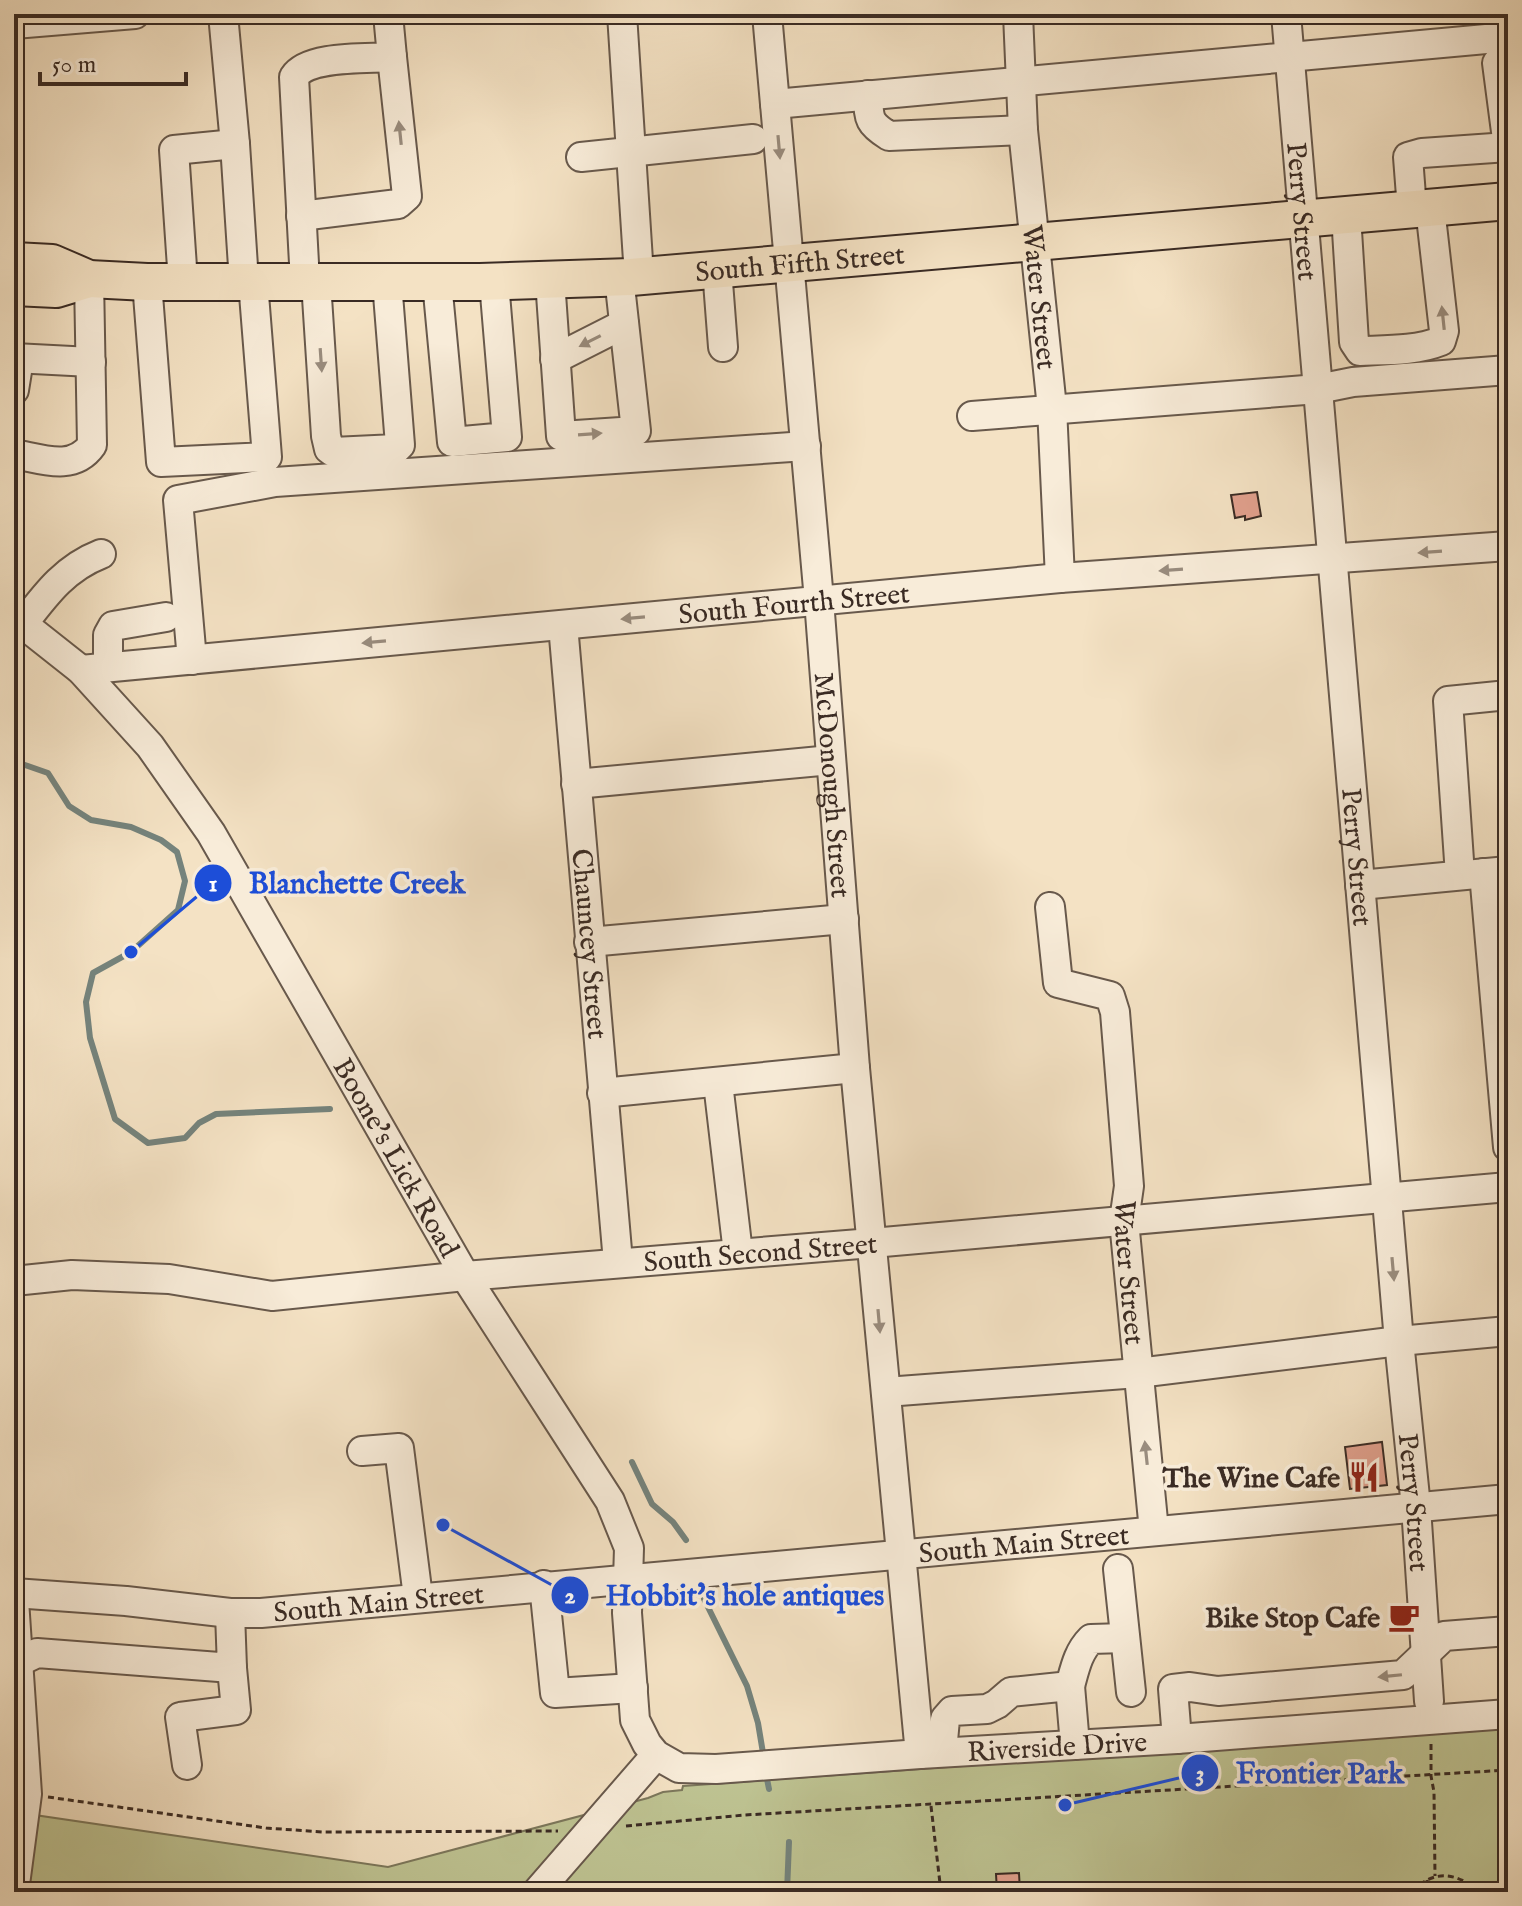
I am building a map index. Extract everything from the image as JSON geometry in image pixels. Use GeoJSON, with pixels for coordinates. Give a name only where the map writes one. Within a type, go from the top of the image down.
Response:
{"type":"FeatureCollection","features":[{"type":"Feature","properties":{"kind":"main road","name":"South Fifth Street"},"geometry":{"type":"LineString","coordinates":[[14,287],[56,289],[89,279],[147,282],[494,282],[629,277],[1508,201]]}},
{"type":"Feature","properties":{"kind":"main road","name":"South Fifth Street"},"geometry":{"type":"LineString","coordinates":[[14,261],[52,263],[89,279]]}},
{"type":"Feature","properties":{"kind":"street"},"geometry":{"type":"LineString","coordinates":[[14,24],[135,14]]}},
{"type":"Feature","properties":{"kind":"street"},"geometry":{"type":"LineString","coordinates":[[223,14],[269,470]]}},
{"type":"Feature","properties":{"kind":"street"},"geometry":{"type":"LineString","coordinates":[[301,216],[398,204],[404,200],[407,192],[388,14]]}},
{"type":"Feature","properties":{"kind":"street"},"geometry":{"type":"LineString","coordinates":[[550,280],[561,436],[636,431],[624,324],[629,277],[631,150],[622,14]]}},
{"type":"Feature","properties":{"kind":"street","name":"McDonough Street"},"geometry":{"type":"LineString","coordinates":[[767,14],[819,600],[855,1068],[901,1555],[931,1753]]}},
{"type":"Feature","properties":{"kind":"street","name":"Water Street"},"geometry":{"type":"LineString","coordinates":[[1018,14],[1023,130],[1052,408],[1060,578]]}},
{"type":"Feature","properties":{"kind":"street","name":"Perry Street"},"geometry":{"type":"LineString","coordinates":[[1286,14],[1399,1341],[1416,1507],[1429,1701]]}},
{"type":"Feature","properties":{"kind":"street"},"geometry":{"type":"LineString","coordinates":[[775,104],[1508,37]]}},
{"type":"Feature","properties":{"kind":"street"},"geometry":{"type":"LineString","coordinates":[[387,282],[400,445],[396,449],[333,452],[329,449],[326,436],[301,216],[294,77],[303,66],[311,63],[392,57]]}},
{"type":"Feature","properties":{"kind":"street"},"geometry":{"type":"LineString","coordinates":[[1314,342],[1418,347],[1441,341],[1444,331],[1408,157],[1422,153],[1508,147],[1497,63],[1508,60]]}},
{"type":"Feature","properties":{"kind":"street"},"geometry":{"type":"LineString","coordinates":[[868,95],[869,117],[873,126],[889,136],[1023,130]]}},
{"type":"Feature","properties":{"kind":"street"},"geometry":{"type":"LineString","coordinates":[[581,157],[753,139]]}},
{"type":"Feature","properties":{"kind":"street"},"geometry":{"type":"LineString","coordinates":[[183,282],[174,150],[235,144]]}},
{"type":"Feature","properties":{"kind":"street"},"geometry":{"type":"LineString","coordinates":[[1346,215],[1357,346]]}},
{"type":"Feature","properties":{"kind":"street"},"geometry":{"type":"LineString","coordinates":[[717,269],[723,347]]}},
{"type":"Feature","properties":{"kind":"street"},"geometry":{"type":"LineString","coordinates":[[14,454],[67,463],[77,460],[92,445],[89,279]]}},
{"type":"Feature","properties":{"kind":"street"},"geometry":{"type":"LineString","coordinates":[[147,282],[161,462],[269,470],[806,446]]}},
{"type":"Feature","properties":{"kind":"street"},"geometry":{"type":"LineString","coordinates":[[437,282],[452,442],[507,437],[494,282]]}},
{"type":"Feature","properties":{"kind":"street"},"geometry":{"type":"LineString","coordinates":[[555,359],[624,324]]}},
{"type":"Feature","properties":{"kind":"street"},"geometry":{"type":"LineString","coordinates":[[14,390],[16,358],[91,362]]}},
{"type":"Feature","properties":{"kind":"street"},"geometry":{"type":"LineString","coordinates":[[972,416],[1318,389],[1353,382],[1508,370]]}},
{"type":"Feature","properties":{"kind":"street"},"geometry":{"type":"LineString","coordinates":[[192,660],[178,500],[269,470]]}},
{"type":"Feature","properties":{"kind":"street","name":"South Fourth Street"},"geometry":{"type":"LineString","coordinates":[[94,669],[1060,578],[1508,546]]}},
{"type":"Feature","properties":{"kind":"street"},"geometry":{"type":"LineString","coordinates":[[18,620],[55,582],[84,560],[101,554]]}},
{"type":"Feature","properties":{"kind":"street"},"geometry":{"type":"LineString","coordinates":[[94,669],[113,626],[166,617]]}},
{"type":"Feature","properties":{"kind":"street","name":"Boone's Lick Road"},"geometry":{"type":"LineString","coordinates":[[18,620],[94,669],[211,833],[465,1276],[610,1501],[629,1548],[627,1613],[635,1720],[656,1755]]}},
{"type":"Feature","properties":{"kind":"street","name":"Chauncey Street"},"geometry":{"type":"LineString","coordinates":[[563,625],[618,1262]]}},
{"type":"Feature","properties":{"kind":"street"},"geometry":{"type":"LineString","coordinates":[[1508,695],[1448,701],[1484,873],[1508,1147]]}},
{"type":"Feature","properties":{"kind":"street"},"geometry":{"type":"LineString","coordinates":[[576,784],[831,760]]}},
{"type":"Feature","properties":{"kind":"street"},"geometry":{"type":"LineString","coordinates":[[1360,885],[1484,873]]}},
{"type":"Feature","properties":{"kind":"street","name":"Water Street"},"geometry":{"type":"LineString","coordinates":[[1050,907],[1058,983],[1110,996],[1115,1012],[1129,1186],[1124,1221],[1154,1531]]}},
{"type":"Feature","properties":{"kind":"street"},"geometry":{"type":"LineString","coordinates":[[589,942],[844,919]]}},
{"type":"Feature","properties":{"kind":"street"},"geometry":{"type":"LineString","coordinates":[[602,1093],[855,1068]]}},
{"type":"Feature","properties":{"kind":"street"},"geometry":{"type":"LineString","coordinates":[[718,1083],[738,1253]]}},
{"type":"Feature","properties":{"kind":"street","name":"South Second Street"},"geometry":{"type":"LineString","coordinates":[[14,1281],[72,1275],[169,1279],[272,1296],[618,1262],[1508,1187]]}},
{"type":"Feature","properties":{"kind":"street"},"geometry":{"type":"LineString","coordinates":[[886,1392],[1138,1373],[1508,1331]]}},
{"type":"Feature","properties":{"kind":"street"},"geometry":{"type":"LineString","coordinates":[[362,1451],[399,1448],[418,1597]]}},
{"type":"Feature","properties":{"kind":"street","name":"South Main Street"},"geometry":{"type":"LineString","coordinates":[[14,1593],[230,1613],[261,1613],[1508,1499]]}},
{"type":"Feature","properties":{"kind":"street"},"geometry":{"type":"LineString","coordinates":[[1118,1569],[1131,1692]]}},
{"type":"Feature","properties":{"kind":"street"},"geometry":{"type":"LineString","coordinates":[[544,1585],[555,1693],[633,1688]]}},
{"type":"Feature","properties":{"kind":"street"},"geometry":{"type":"LineString","coordinates":[[14,1600],[18,1710],[27,1794],[14,1892]]}},
{"type":"Feature","properties":{"kind":"street"},"geometry":{"type":"LineString","coordinates":[[187,1765],[180,1717],[236,1710],[230,1613]]}},
{"type":"Feature","properties":{"kind":"street"},"geometry":{"type":"LineString","coordinates":[[1177,1739],[1173,1689],[1190,1687],[1218,1691],[1403,1675],[1444,1636],[1508,1631]]}},
{"type":"Feature","properties":{"kind":"street"},"geometry":{"type":"LineString","coordinates":[[1075,1745],[1070,1686],[1079,1655],[1091,1639],[1125,1638]]}},
{"type":"Feature","properties":{"kind":"street"},"geometry":{"type":"LineString","coordinates":[[18,1662],[37,1653],[232,1668]]}},
{"type":"Feature","properties":{"kind":"street"},"geometry":{"type":"LineString","coordinates":[[931,1753],[945,1719],[952,1711],[987,1709],[1011,1692],[1070,1686]]}},
{"type":"Feature","properties":{"kind":"street","name":"Riverside Drive"},"geometry":{"type":"LineString","coordinates":[[656,1755],[679,1768],[716,1769],[1508,1714]]}},
{"type":"Feature","properties":{"kind":"street"},"geometry":{"type":"LineString","coordinates":[[537,1892],[656,1755]]}},
{"type":"Feature","properties":{"kind":"path"},"geometry":{"type":"LineString","coordinates":[[1431,1732],[1435,1876]]}},
{"type":"Feature","properties":{"kind":"path"},"geometry":{"type":"LineString","coordinates":[[27,1794],[266,1828],[323,1832],[524,1833],[591,1830],[745,1815],[1508,1770]]}},
{"type":"Feature","properties":{"kind":"path"},"geometry":{"type":"LineString","coordinates":[[931,1806],[941,1892]]}},
{"type":"Feature","properties":{"kind":"path"},"geometry":{"type":"LineString","coordinates":[[1413,1892],[1435,1876],[1447,1875],[1460,1878],[1478,1892]]}},
{"type":"Feature","properties":{"kind":"path"},"geometry":{"type":"LineString","coordinates":[[1427,1880],[1429,1892]]}},
{"type":"Feature","properties":{"kind":"green space"},"geometry":{"type":"Polygon","coordinates":[[[1508,1727],[1508,1892],[14,1892],[14,1812],[388,1867],[663,1792],[682,1790],[683,1786],[1508,1727]]]}},
{"type":"Feature","properties":{"kind":"building"},"geometry":{"type":"Polygon","coordinates":[[[1257,492],[1261,516],[1245,520],[1245,516],[1235,518],[1231,495],[1257,492]]]}},
{"type":"Feature","properties":{"kind":"building"},"geometry":{"type":"Polygon","coordinates":[[[1382,1442],[1387,1485],[1350,1489],[1345,1447],[1382,1442]]]}},
{"type":"Feature","properties":{"kind":"building"},"geometry":{"type":"Polygon","coordinates":[[[1019,1873],[1020,1892],[997,1892],[996,1874],[1019,1873]]]}},
{"type":"Feature","properties":{"kind":"waterway"},"geometry":{"type":"LineString","coordinates":[[14,754],[22,764],[48,773],[69,806],[91,820],[131,827],[161,840],[177,852],[185,881],[178,910],[131,952],[93,973],[86,1002],[90,1038],[115,1119],[148,1143],[185,1138],[199,1123],[216,1114],[330,1109]]}},
{"type":"Feature","properties":{"kind":"waterway"},"geometry":{"type":"LineString","coordinates":[[632,1462],[652,1504],[673,1522],[686,1540]]}},
{"type":"Feature","properties":{"kind":"waterway"},"geometry":{"type":"LineString","coordinates":[[704,1599],[747,1686],[764,1759]]}},
{"type":"Feature","properties":{"kind":"waterway"},"geometry":{"type":"LineString","coordinates":[[766,1774],[769,1789]]}},
{"type":"Feature","properties":{"kind":"waterway"},"geometry":{"type":"LineString","coordinates":[[787,1892],[789,1842]]}},
{"type":"Feature","properties":{"kind":"place","name":"Blanchette Creek"},"geometry":{"type":"Point","coordinates":[131,952]}},
{"type":"Feature","properties":{"kind":"place","name":"The Wine Cafe"},"geometry":{"type":"Point","coordinates":[1364,1477]}},
{"type":"Feature","properties":{"kind":"place","name":"Hobbit's hole antiques"},"geometry":{"type":"Point","coordinates":[443,1525]}},
{"type":"Feature","properties":{"kind":"place","name":"Bike Stop Cafe"},"geometry":{"type":"Point","coordinates":[1404,1617]}},
{"type":"Feature","properties":{"kind":"place","name":"Frontier Park"},"geometry":{"type":"Point","coordinates":[1065,1805]}}]}
